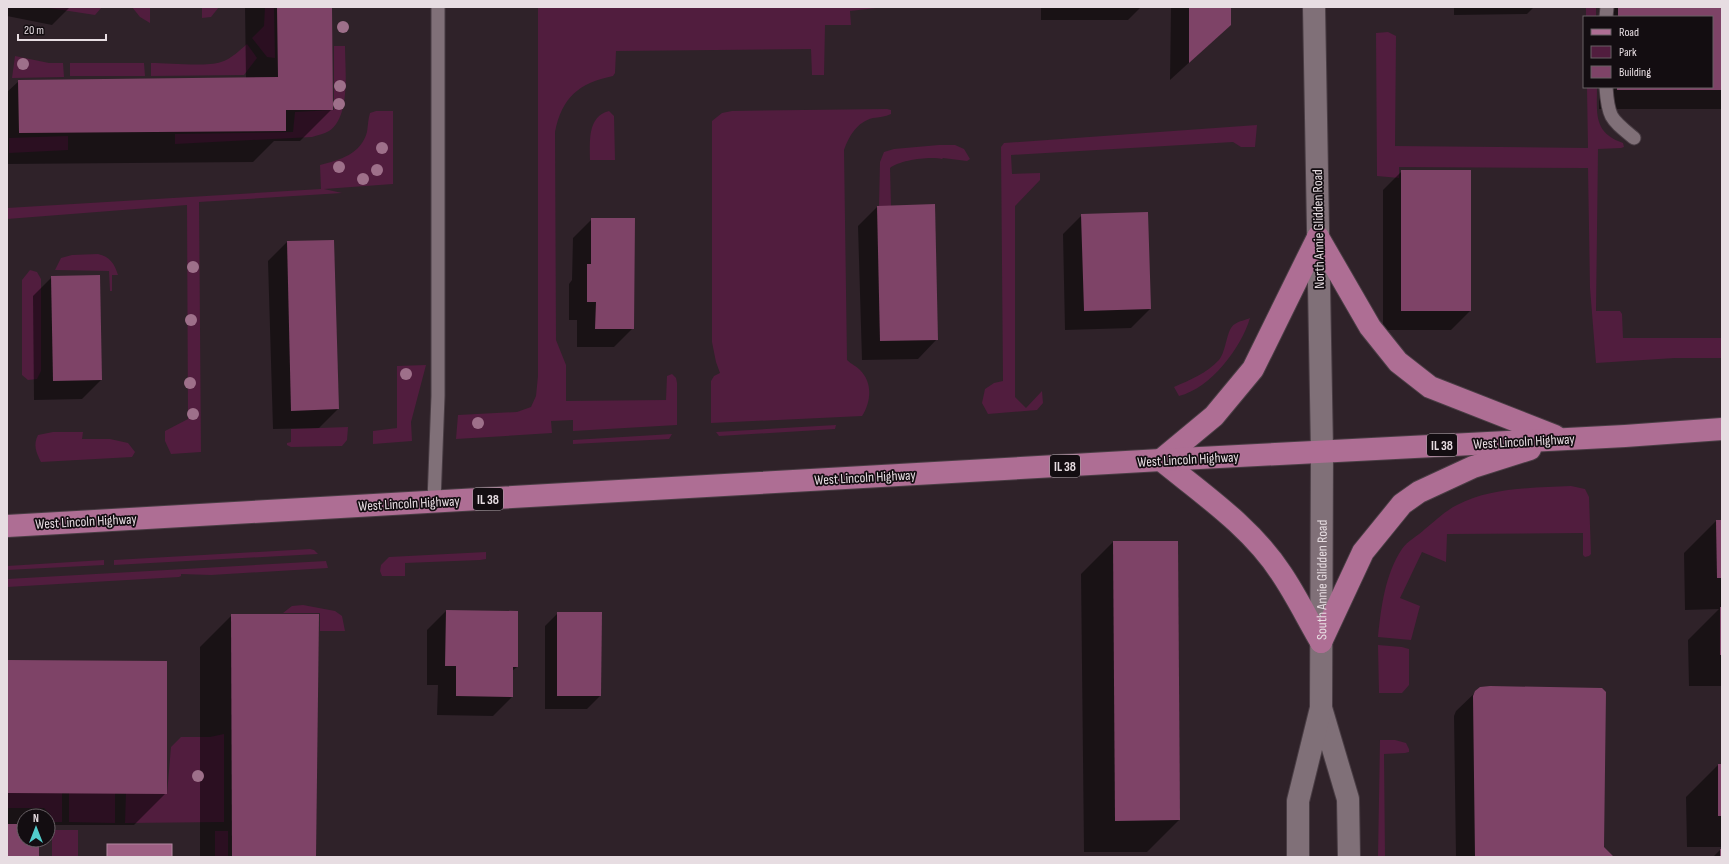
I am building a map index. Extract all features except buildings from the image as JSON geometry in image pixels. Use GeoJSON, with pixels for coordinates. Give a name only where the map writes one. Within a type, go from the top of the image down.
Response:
{"type":"FeatureCollection","features":[{"type":"Feature","properties":{"kind":"main road","name":"North Annie Glidden Road"},"geometry":{"type":"LineString","coordinates":[[1314,7],[1322,451]]}},
{"type":"Feature","properties":{"kind":"main road"},"geometry":{"type":"LineString","coordinates":[[1318,237],[1370,327],[1398,362],[1430,386],[1562,439]]}},
{"type":"Feature","properties":{"kind":"main road"},"geometry":{"type":"LineString","coordinates":[[1318,237],[1253,369],[1214,416],[1161,460],[1237,522],[1253,538],[1281,573],[1321,642]]}},
{"type":"Feature","properties":{"kind":"main road","name":"West Lincoln Highway"},"geometry":{"type":"LineString","coordinates":[[7,526],[1722,429]]}},
{"type":"Feature","properties":{"kind":"main road"},"geometry":{"type":"LineString","coordinates":[[1321,642],[1363,552],[1402,504],[1419,492],[1473,467],[1562,439]]}},
{"type":"Feature","properties":{"kind":"main road","name":"South Annie Glidden Road"},"geometry":{"type":"LineString","coordinates":[[1298,857],[1298,801],[1320,708],[1322,451]]}},
{"type":"Feature","properties":{"kind":"main road","name":"South Annie Glidden Road"},"geometry":{"type":"LineString","coordinates":[[1320,708],[1348,799],[1348,857]]}},
{"type":"Feature","properties":{"kind":"lane"},"geometry":{"type":"LineString","coordinates":[[434,502],[438,396],[438,7]]}},
{"type":"Feature","properties":{"kind":"lane"},"geometry":{"type":"LineString","coordinates":[[1606,88],[1609,114],[1618,125],[1634,138]]}},
{"type":"Feature","properties":{"kind":"green space"},"geometry":{"type":"Polygon","coordinates":[[[43,7],[102,7],[95,15],[43,7]]]}},
{"type":"Feature","properties":{"kind":"green space"},"geometry":{"type":"Polygon","coordinates":[[[132,7],[150,7],[150,23],[140,17],[132,7]]]}},
{"type":"Feature","properties":{"kind":"green space"},"geometry":{"type":"Polygon","coordinates":[[[202,7],[219,7],[211,17],[202,18],[202,7]]]}},
{"type":"Feature","properties":{"kind":"green space"},"geometry":{"type":"Polygon","coordinates":[[[265,7],[274,7],[275,58],[267,57],[252,38],[264,26],[265,7]]]}},
{"type":"Feature","properties":{"kind":"green space"},"geometry":{"type":"Polygon","coordinates":[[[538,7],[885,7],[850,11],[851,25],[825,25],[824,75],[812,75],[811,49],[616,51],[615,73],[613,76],[601,79],[582,88],[567,101],[562,109],[555,132],[556,340],[566,365],[566,401],[666,400],[667,376],[672,374],[676,378],[677,383],[677,425],[573,431],[573,420],[551,421],[552,433],[456,439],[458,415],[517,412],[531,407],[536,396],[538,376],[538,7]]]}},
{"type":"Feature","properties":{"kind":"green space"},"geometry":{"type":"Polygon","coordinates":[[[1586,7],[1596,7],[1596,16],[1586,16],[1586,7]]]}},
{"type":"Feature","properties":{"kind":"green space"},"geometry":{"type":"Polygon","coordinates":[[[1388,32],[1396,36],[1395,146],[1588,148],[1587,88],[1597,88],[1597,114],[1602,128],[1606,134],[1613,139],[1623,143],[1624,147],[1598,149],[1596,311],[1620,311],[1622,314],[1623,338],[1722,338],[1722,358],[1675,358],[1596,363],[1590,288],[1588,168],[1399,167],[1399,178],[1377,176],[1376,33],[1388,32]]]}},
{"type":"Feature","properties":{"kind":"green space"},"geometry":{"type":"Polygon","coordinates":[[[247,44],[257,58],[244,75],[151,76],[151,63],[197,65],[221,62],[228,59],[247,44]]]}},
{"type":"Feature","properties":{"kind":"green space"},"geometry":{"type":"Polygon","coordinates":[[[334,46],[345,46],[346,79],[344,104],[341,115],[336,124],[329,131],[312,137],[175,144],[175,134],[293,132],[295,112],[334,110],[334,46]]]}},
{"type":"Feature","properties":{"kind":"green space"},"geometry":{"type":"Polygon","coordinates":[[[15,56],[49,63],[63,63],[64,77],[12,78],[15,56]]]}},
{"type":"Feature","properties":{"kind":"green space"},"geometry":{"type":"Polygon","coordinates":[[[70,63],[144,63],[145,76],[70,76],[70,63]]]}},
{"type":"Feature","properties":{"kind":"green space"},"geometry":{"type":"Polygon","coordinates":[[[891,110],[891,114],[867,120],[858,126],[848,140],[844,150],[847,360],[860,370],[867,381],[869,387],[869,399],[865,411],[862,416],[711,423],[711,381],[714,376],[720,373],[712,342],[712,121],[722,113],[732,111],[891,110]]]}},
{"type":"Feature","properties":{"kind":"green space"},"geometry":{"type":"Polygon","coordinates":[[[376,111],[393,111],[393,184],[324,189],[342,193],[199,202],[201,452],[171,454],[165,441],[165,431],[188,419],[187,205],[7,219],[7,208],[321,189],[320,165],[335,161],[355,151],[364,140],[370,113],[376,111]]]}},
{"type":"Feature","properties":{"kind":"green space"},"geometry":{"type":"Polygon","coordinates":[[[609,111],[614,116],[615,160],[590,160],[590,138],[593,124],[602,114],[609,111]]]}},
{"type":"Feature","properties":{"kind":"green space"},"geometry":{"type":"Polygon","coordinates":[[[1257,125],[1255,147],[1241,147],[1233,142],[1011,155],[1012,174],[1040,173],[1040,180],[1015,206],[1015,397],[1026,408],[1042,391],[1043,403],[1037,410],[988,414],[982,403],[985,389],[994,383],[1003,381],[1001,147],[1004,143],[1257,125]]]}},
{"type":"Feature","properties":{"kind":"green space"},"geometry":{"type":"Polygon","coordinates":[[[68,136],[68,150],[9,153],[9,138],[68,136]]]}},
{"type":"Feature","properties":{"kind":"green space"},"geometry":{"type":"Polygon","coordinates":[[[955,145],[964,149],[970,159],[967,161],[943,158],[923,158],[895,165],[890,168],[891,206],[879,206],[880,162],[884,152],[894,149],[955,145]]]}},
{"type":"Feature","properties":{"kind":"green space"},"geometry":{"type":"Polygon","coordinates":[[[98,254],[109,259],[118,275],[112,275],[112,291],[110,291],[109,271],[55,270],[61,258],[72,255],[98,254]]]}},
{"type":"Feature","properties":{"kind":"green space"},"geometry":{"type":"Polygon","coordinates":[[[30,270],[37,272],[41,279],[41,371],[37,379],[28,380],[22,375],[22,280],[30,270]]]}},
{"type":"Feature","properties":{"kind":"green space"},"geometry":{"type":"Polygon","coordinates":[[[1250,318],[1240,342],[1213,376],[1191,392],[1179,396],[1174,387],[1198,376],[1214,365],[1222,356],[1232,327],[1238,322],[1250,318]]]}},
{"type":"Feature","properties":{"kind":"green space"},"geometry":{"type":"Polygon","coordinates":[[[426,365],[411,422],[412,441],[373,444],[373,431],[397,428],[397,366],[426,365]]]}},
{"type":"Feature","properties":{"kind":"green space"},"geometry":{"type":"Polygon","coordinates":[[[836,425],[835,429],[719,436],[716,432],[836,425]]]}},
{"type":"Feature","properties":{"kind":"green space"},"geometry":{"type":"Polygon","coordinates":[[[348,427],[347,440],[342,446],[291,447],[287,445],[287,443],[291,442],[291,429],[348,427]]]}},
{"type":"Feature","properties":{"kind":"green space"},"geometry":{"type":"Polygon","coordinates":[[[53,432],[83,432],[82,439],[110,439],[128,443],[135,452],[132,457],[41,462],[36,448],[36,439],[38,435],[53,432]]]}},
{"type":"Feature","properties":{"kind":"green space"},"geometry":{"type":"Polygon","coordinates":[[[672,434],[669,439],[573,444],[573,440],[672,434]]]}},
{"type":"Feature","properties":{"kind":"green space"},"geometry":{"type":"Polygon","coordinates":[[[1571,486],[1585,489],[1589,497],[1591,554],[1589,556],[1585,557],[1583,555],[1583,533],[1447,534],[1446,562],[1422,552],[1400,598],[1420,606],[1411,640],[1378,637],[1385,592],[1396,559],[1407,543],[1444,513],[1470,499],[1498,492],[1527,488],[1571,486]]]}},
{"type":"Feature","properties":{"kind":"green space"},"geometry":{"type":"Polygon","coordinates":[[[314,550],[318,554],[114,565],[114,560],[314,550]]]}},
{"type":"Feature","properties":{"kind":"green space"},"geometry":{"type":"Polygon","coordinates":[[[486,552],[486,559],[480,560],[405,563],[405,576],[382,576],[380,571],[381,565],[389,557],[486,552]]]}},
{"type":"Feature","properties":{"kind":"green space"},"geometry":{"type":"Polygon","coordinates":[[[104,560],[104,565],[7,570],[7,566],[104,560]]]}},
{"type":"Feature","properties":{"kind":"green space"},"geometry":{"type":"Polygon","coordinates":[[[326,561],[328,568],[211,575],[181,574],[179,577],[7,587],[7,579],[326,561]]]}},
{"type":"Feature","properties":{"kind":"green space"},"geometry":{"type":"Polygon","coordinates":[[[303,605],[335,611],[342,616],[345,631],[320,631],[320,613],[283,613],[292,606],[303,605]]]}},
{"type":"Feature","properties":{"kind":"green space"},"geometry":{"type":"Polygon","coordinates":[[[1378,645],[1409,649],[1409,685],[1402,693],[1379,693],[1378,645]]]}},
{"type":"Feature","properties":{"kind":"green space"},"geometry":{"type":"Polygon","coordinates":[[[224,734],[224,822],[125,823],[126,793],[167,794],[171,747],[181,737],[210,737],[224,734]]]}},
{"type":"Feature","properties":{"kind":"green space"},"geometry":{"type":"Polygon","coordinates":[[[1380,740],[1395,740],[1406,743],[1409,749],[1409,752],[1405,753],[1384,754],[1385,857],[1378,857],[1380,740]]]}},
{"type":"Feature","properties":{"kind":"green space"},"geometry":{"type":"Polygon","coordinates":[[[7,793],[62,793],[62,822],[56,822],[56,808],[7,808],[7,793]]]}},
{"type":"Feature","properties":{"kind":"green space"},"geometry":{"type":"Polygon","coordinates":[[[69,793],[115,793],[115,823],[69,822],[69,793]]]}},
{"type":"Feature","properties":{"kind":"green space"},"geometry":{"type":"Polygon","coordinates":[[[56,830],[78,830],[78,857],[52,857],[52,848],[56,848],[56,830]]]}},
{"type":"Feature","properties":{"kind":"green space"},"geometry":{"type":"Polygon","coordinates":[[[215,831],[228,831],[228,857],[215,857],[215,831]]]}},
{"type":"Feature","properties":{"kind":"shaded area"},"geometry":{"type":"Polygon","coordinates":[[[107,844],[172,844],[172,857],[107,857],[107,844]]]}}]}
